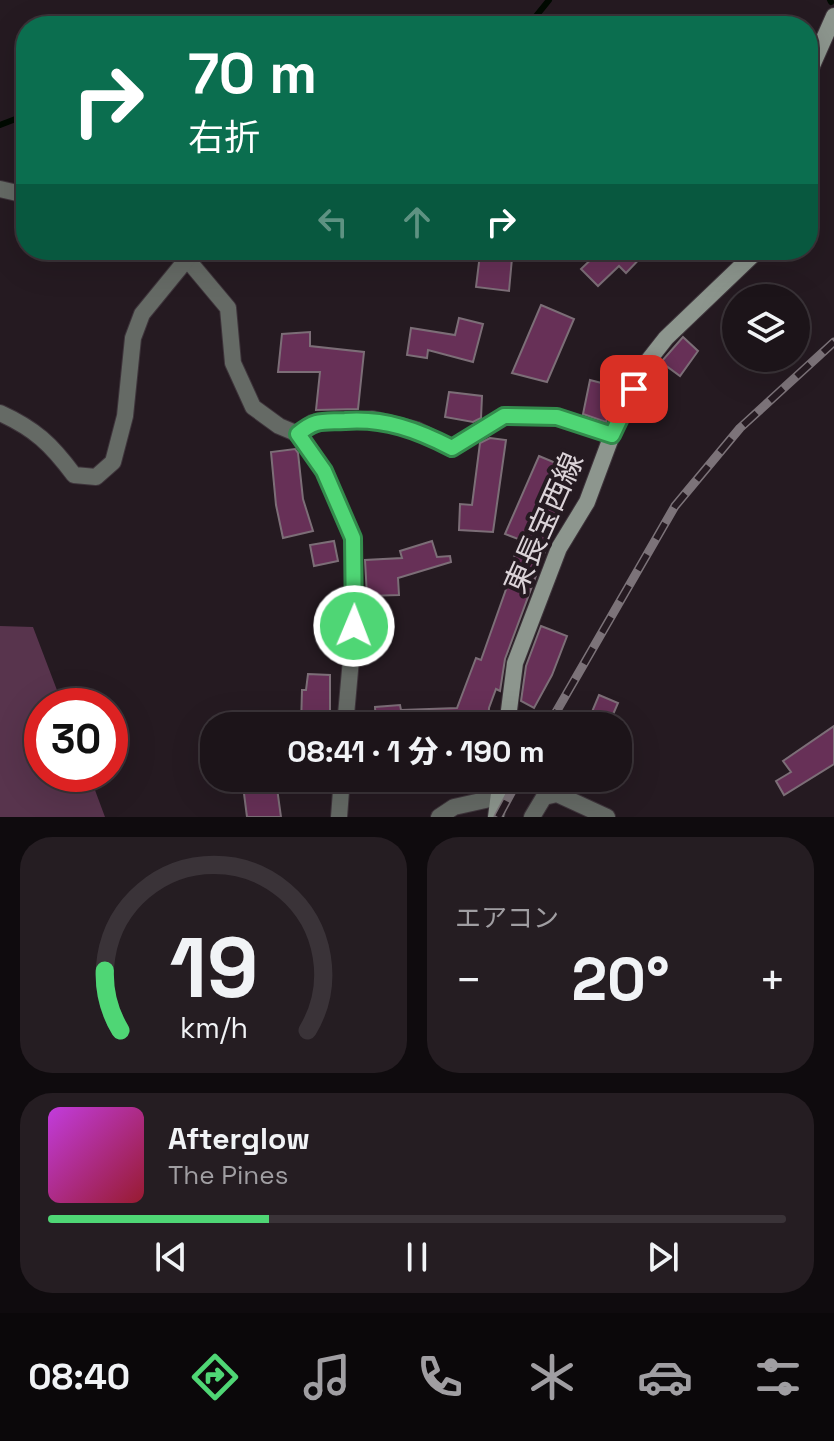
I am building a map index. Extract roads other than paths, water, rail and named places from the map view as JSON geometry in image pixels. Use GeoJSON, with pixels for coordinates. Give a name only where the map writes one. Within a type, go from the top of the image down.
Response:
{"type":"FeatureCollection","features":[{"type":"Feature","properties":{"kind":"main road"},"geometry":{"type":"LineString","coordinates":[[818,52],[834,16]]}},
{"type":"Feature","properties":{"kind":"main road","name":"東長宝西線"},"geometry":{"type":"LineString","coordinates":[[509,712],[515,663],[559,548],[587,502],[612,435],[644,366],[666,338],[748,260]]}},
{"type":"Feature","properties":{"kind":"main road"},"geometry":{"type":"LineString","coordinates":[[496,817],[500,792]]}},
{"type":"Feature","properties":{"kind":"street"},"geometry":{"type":"LineString","coordinates":[[0,413],[28,426],[51,445],[74,475],[96,477],[113,462],[125,416],[133,338],[142,314],[176,260]]}},
{"type":"Feature","properties":{"kind":"street"},"geometry":{"type":"LineString","coordinates":[[185,260],[228,308],[233,363],[253,407],[279,426],[298,434],[324,471],[353,538],[354,626],[346,712]]}},
{"type":"Feature","properties":{"kind":"street"},"geometry":{"type":"LineString","coordinates":[[298,434],[312,423],[372,419],[417,430],[452,448],[504,416],[557,417],[612,435]]}},
{"type":"Feature","properties":{"kind":"street"},"geometry":{"type":"LineString","coordinates":[[339,817],[341,792]]}},
{"type":"Feature","properties":{"kind":"street"},"geometry":{"type":"LineString","coordinates":[[532,817],[544,797],[557,794],[607,817]]}},
{"type":"Feature","properties":{"kind":"street"},"geometry":{"type":"LineString","coordinates":[[439,817],[454,807],[499,797]]}},
{"type":"Feature","properties":{"kind":"waterway"},"geometry":{"type":"LineString","coordinates":[[536,16],[549,0]]}},
{"type":"Feature","properties":{"kind":"waterway"},"geometry":{"type":"LineString","coordinates":[[0,125],[16,119]]}},
{"type":"Feature","properties":{"kind":"railway"},"geometry":{"type":"LineString","coordinates":[[556,712],[675,506],[740,428],[834,342]]}},
{"type":"Feature","properties":{"kind":"railway"},"geometry":{"type":"LineString","coordinates":[[498,817],[511,792]]}}]}
